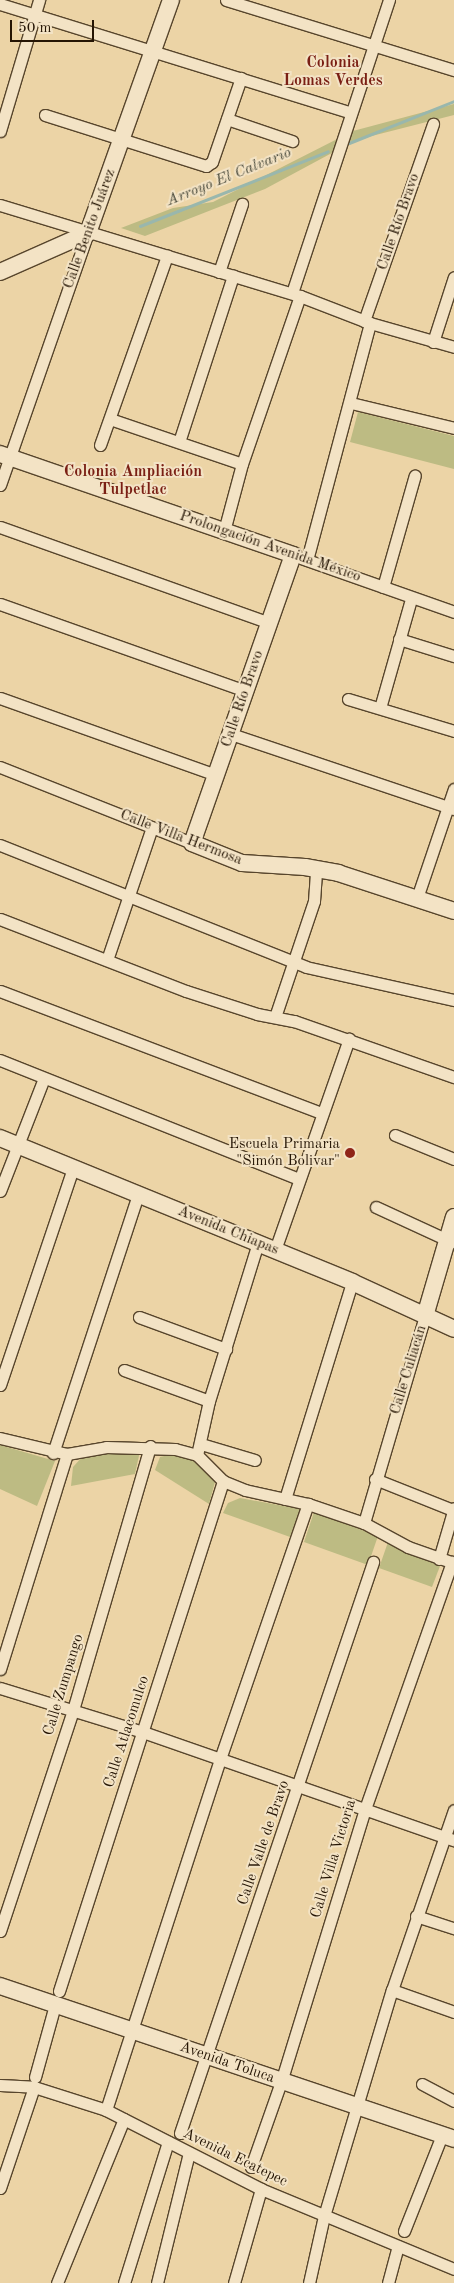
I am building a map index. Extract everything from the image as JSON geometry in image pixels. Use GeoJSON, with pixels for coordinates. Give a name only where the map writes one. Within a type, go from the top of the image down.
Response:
{"type":"FeatureCollection","features":[{"type":"Feature","properties":{"kind":"street"},"geometry":{"type":"LineString","coordinates":[[0,131],[39,0]]}},
{"type":"Feature","properties":{"kind":"street","name":"Calle Benito Juárez"},"geometry":{"type":"LineString","coordinates":[[0,484],[5,456],[123,140],[171,0]]}},
{"type":"Feature","properties":{"kind":"street"},"geometry":{"type":"LineString","coordinates":[[226,0],[454,70]]}},
{"type":"Feature","properties":{"kind":"street"},"geometry":{"type":"LineString","coordinates":[[224,531],[242,464],[296,294],[349,112],[389,0]]}},
{"type":"Feature","properties":{"kind":"street"},"geometry":{"type":"LineString","coordinates":[[0,4],[154,50],[349,112]]}},
{"type":"Feature","properties":{"kind":"street"},"geometry":{"type":"LineString","coordinates":[[45,115],[208,165],[212,162],[241,78]]}},
{"type":"Feature","properties":{"kind":"street"},"geometry":{"type":"LineString","coordinates":[[227,119],[292,142]]}},
{"type":"Feature","properties":{"kind":"street","name":"Calle Río Bravo"},"geometry":{"type":"LineString","coordinates":[[192,843],[269,623],[300,558],[351,404],[367,322],[433,124]]}},
{"type":"Feature","properties":{"kind":"street"},"geometry":{"type":"LineString","coordinates":[[219,272],[242,204]]}},
{"type":"Feature","properties":{"kind":"street"},"geometry":{"type":"LineString","coordinates":[[0,205],[296,294],[367,322],[454,348]]}},
{"type":"Feature","properties":{"kind":"street"},"geometry":{"type":"LineString","coordinates":[[3,269],[88,232]]}},
{"type":"Feature","properties":{"kind":"street"},"geometry":{"type":"LineString","coordinates":[[100,445],[167,256]]}},
{"type":"Feature","properties":{"kind":"street"},"geometry":{"type":"LineString","coordinates":[[179,442],[233,276]]}},
{"type":"Feature","properties":{"kind":"street"},"geometry":{"type":"LineString","coordinates":[[433,342],[454,277]]}},
{"type":"Feature","properties":{"kind":"street"},"geometry":{"type":"LineString","coordinates":[[351,404],[454,428]]}},
{"type":"Feature","properties":{"kind":"street"},"geometry":{"type":"LineString","coordinates":[[110,419],[242,464]]}},
{"type":"Feature","properties":{"kind":"street","name":"Prolongación Avenida México"},"geometry":{"type":"LineString","coordinates":[[5,456],[300,558],[383,588],[410,602],[454,612]]}},
{"type":"Feature","properties":{"kind":"street"},"geometry":{"type":"LineString","coordinates":[[383,588],[414,475]]}},
{"type":"Feature","properties":{"kind":"street"},"geometry":{"type":"LineString","coordinates":[[0,527],[269,623]]}},
{"type":"Feature","properties":{"kind":"street"},"geometry":{"type":"LineString","coordinates":[[380,708],[410,602]]}},
{"type":"Feature","properties":{"kind":"street"},"geometry":{"type":"LineString","coordinates":[[0,604],[246,691]]}},
{"type":"Feature","properties":{"kind":"street"},"geometry":{"type":"LineString","coordinates":[[399,639],[454,656]]}},
{"type":"Feature","properties":{"kind":"street"},"geometry":{"type":"LineString","coordinates":[[0,698],[216,775]]}},
{"type":"Feature","properties":{"kind":"street"},"geometry":{"type":"LineString","coordinates":[[348,699],[454,731]]}},
{"type":"Feature","properties":{"kind":"street"},"geometry":{"type":"LineString","coordinates":[[231,734],[451,808]]}},
{"type":"Feature","properties":{"kind":"street","name":"Calle Villa Hermosa"},"geometry":{"type":"LineString","coordinates":[[0,767],[242,863],[316,868],[454,911]]}},
{"type":"Feature","properties":{"kind":"street"},"geometry":{"type":"LineString","coordinates":[[417,898],[451,808],[454,789]]}},
{"type":"Feature","properties":{"kind":"street"},"geometry":{"type":"LineString","coordinates":[[107,960],[152,827]]}},
{"type":"Feature","properties":{"kind":"street"},"geometry":{"type":"LineString","coordinates":[[0,845],[293,961],[454,1000]]}},
{"type":"Feature","properties":{"kind":"street"},"geometry":{"type":"LineString","coordinates":[[275,1017],[314,901],[316,868]]}},
{"type":"Feature","properties":{"kind":"street"},"geometry":{"type":"LineString","coordinates":[[0,920],[186,991],[349,1039],[454,1077]]}},
{"type":"Feature","properties":{"kind":"street"},"geometry":{"type":"LineString","coordinates":[[0,991],[322,1113]]}},
{"type":"Feature","properties":{"kind":"street"},"geometry":{"type":"LineString","coordinates":[[275,1250],[349,1039]]}},
{"type":"Feature","properties":{"kind":"street"},"geometry":{"type":"LineString","coordinates":[[0,1060],[299,1179]]}},
{"type":"Feature","properties":{"kind":"street"},"geometry":{"type":"LineString","coordinates":[[0,1191],[44,1078]]}},
{"type":"Feature","properties":{"kind":"street"},"geometry":{"type":"LineString","coordinates":[[395,1135],[454,1159]]}},
{"type":"Feature","properties":{"kind":"street","name":"Avenida Chiapas"},"geometry":{"type":"LineString","coordinates":[[0,1138],[352,1282],[454,1329]]}},
{"type":"Feature","properties":{"kind":"street"},"geometry":{"type":"LineString","coordinates":[[0,1385],[73,1168]]}},
{"type":"Feature","properties":{"kind":"street"},"geometry":{"type":"LineString","coordinates":[[53,1453],[138,1194]]}},
{"type":"Feature","properties":{"kind":"street"},"geometry":{"type":"LineString","coordinates":[[376,1207],[451,1241]]}},
{"type":"Feature","properties":{"kind":"street","name":"Calle Culiacán"},"geometry":{"type":"LineString","coordinates":[[364,1523],[375,1479],[425,1316],[451,1241],[454,1217]]}},
{"type":"Feature","properties":{"kind":"street"},"geometry":{"type":"LineString","coordinates":[[258,1243],[209,1401],[199,1450],[223,1481],[245,1490],[308,1504],[364,1523],[439,1559],[453,1563]]}},
{"type":"Feature","properties":{"kind":"street"},"geometry":{"type":"LineString","coordinates":[[285,1499],[352,1282]]}},
{"type":"Feature","properties":{"kind":"street"},"geometry":{"type":"LineString","coordinates":[[139,1318],[226,1349]]}},
{"type":"Feature","properties":{"kind":"street"},"geometry":{"type":"LineString","coordinates":[[124,1370],[209,1401]]}},
{"type":"Feature","properties":{"kind":"street"},"geometry":{"type":"LineString","coordinates":[[0,1438],[53,1453],[66,1454],[106,1447],[150,1446],[199,1450],[255,1460]]}},
{"type":"Feature","properties":{"kind":"street","name":"Calle Zumpango"},"geometry":{"type":"LineString","coordinates":[[0,1931],[73,1710],[150,1446]]}},
{"type":"Feature","properties":{"kind":"street"},"geometry":{"type":"LineString","coordinates":[[0,1669],[66,1454]]}},
{"type":"Feature","properties":{"kind":"street"},"geometry":{"type":"LineString","coordinates":[[375,1479],[454,1509],[439,1559]]}},
{"type":"Feature","properties":{"kind":"street","name":"Calle Atlacomulco"},"geometry":{"type":"LineString","coordinates":[[0,2188],[34,2082],[57,1998],[223,1481]]}},
{"type":"Feature","properties":{"kind":"street"},"geometry":{"type":"LineString","coordinates":[[106,2110],[220,1759],[308,1504]]}},
{"type":"Feature","properties":{"kind":"street","name":"Calle Valle de Bravo"},"geometry":{"type":"LineString","coordinates":[[180,2133],[299,1786],[373,1562]]}},
{"type":"Feature","properties":{"kind":"street","name":"Calle Villa Victoria"},"geometry":{"type":"LineString","coordinates":[[251,2167],[281,2082],[365,1809],[453,1563]]}},
{"type":"Feature","properties":{"kind":"street"},"geometry":{"type":"LineString","coordinates":[[0,1688],[143,1732],[450,1839]]}},
{"type":"Feature","properties":{"kind":"street"},"geometry":{"type":"LineString","coordinates":[[309,2283],[324,2216],[392,1990],[416,1916],[450,1839],[454,1810]]}},
{"type":"Feature","properties":{"kind":"street"},"geometry":{"type":"LineString","coordinates":[[416,1916],[454,1928]]}},
{"type":"Feature","properties":{"kind":"street","name":"Avenida Toluca"},"geometry":{"type":"LineString","coordinates":[[0,1986],[57,1998],[133,2031],[448,2137]]}},
{"type":"Feature","properties":{"kind":"street"},"geometry":{"type":"LineString","coordinates":[[392,1990],[454,2012]]}},
{"type":"Feature","properties":{"kind":"street","name":"Avenida Ecatepec"},"geometry":{"type":"LineString","coordinates":[[0,2085],[34,2082],[106,2110],[262,2189],[454,2270]]}},
{"type":"Feature","properties":{"kind":"street"},"geometry":{"type":"LineString","coordinates":[[422,2084],[454,2101]]}},
{"type":"Feature","properties":{"kind":"street"},"geometry":{"type":"LineString","coordinates":[[57,2283],[124,2118]]}},
{"type":"Feature","properties":{"kind":"street"},"geometry":{"type":"LineString","coordinates":[[404,2231],[448,2137]]}},
{"type":"Feature","properties":{"kind":"street"},"geometry":{"type":"LineString","coordinates":[[124,2283],[168,2142]]}},
{"type":"Feature","properties":{"kind":"street"},"geometry":{"type":"LineString","coordinates":[[157,2283],[189,2153]]}},
{"type":"Feature","properties":{"kind":"street"},"geometry":{"type":"LineString","coordinates":[[234,2283],[262,2189]]}},
{"type":"Feature","properties":{"kind":"street"},"geometry":{"type":"LineString","coordinates":[[388,2283],[398,2246]]}},
{"type":"Feature","properties":{"kind":"shaded area"},"geometry":{"type":"Polygon","coordinates":[[[454,104],[454,115],[356,140],[265,189],[145,236],[121,228],[173,208],[213,202],[353,131],[454,104]]]}},
{"type":"Feature","properties":{"kind":"shaded area"},"geometry":{"type":"Polygon","coordinates":[[[358,412],[454,436],[454,469],[350,442],[358,412]]]}},
{"type":"Feature","properties":{"kind":"shaded area"},"geometry":{"type":"Polygon","coordinates":[[[0,1445],[55,1461],[37,1506],[0,1489],[0,1445]]]}},
{"type":"Feature","properties":{"kind":"shaded area"},"geometry":{"type":"Polygon","coordinates":[[[120,1450],[140,1451],[135,1474],[71,1486],[73,1467],[83,1456],[120,1450]]]}},
{"type":"Feature","properties":{"kind":"shaded area"},"geometry":{"type":"Polygon","coordinates":[[[173,1454],[197,1460],[215,1482],[209,1504],[155,1470],[160,1457],[173,1454]]]}},
{"type":"Feature","properties":{"kind":"shaded area"},"geometry":{"type":"Polygon","coordinates":[[[240,1498],[300,1509],[290,1537],[223,1513],[228,1503],[240,1498]]]}},
{"type":"Feature","properties":{"kind":"shaded area"},"geometry":{"type":"Polygon","coordinates":[[[314,1512],[378,1536],[368,1565],[304,1542],[314,1512]]]}},
{"type":"Feature","properties":{"kind":"shaded area"},"geometry":{"type":"Polygon","coordinates":[[[388,1542],[440,1566],[432,1587],[379,1568],[388,1542]]]}},
{"type":"Feature","properties":{"kind":"waterway","name":"Arroyo El Calvario"},"geometry":{"type":"LineString","coordinates":[[349,143],[454,101]]}},
{"type":"Feature","properties":{"kind":"waterway","name":"Arroyo El Calvario"},"geometry":{"type":"LineString","coordinates":[[140,226],[328,151]]}},
{"type":"Feature","properties":{"kind":"place","name":"Escuela Primaria \"Simón Bolivar\""},"geometry":{"type":"Point","coordinates":[350,1153]}},
{"type":"Feature","properties":{"kind":"district","name":"Colonia Lomas Verdes"},"geometry":{"type":"Point","coordinates":[333,72]}},
{"type":"Feature","properties":{"kind":"district","name":"Colonia Ampliación Tulpetlac"},"geometry":{"type":"Point","coordinates":[133,481]}}]}
